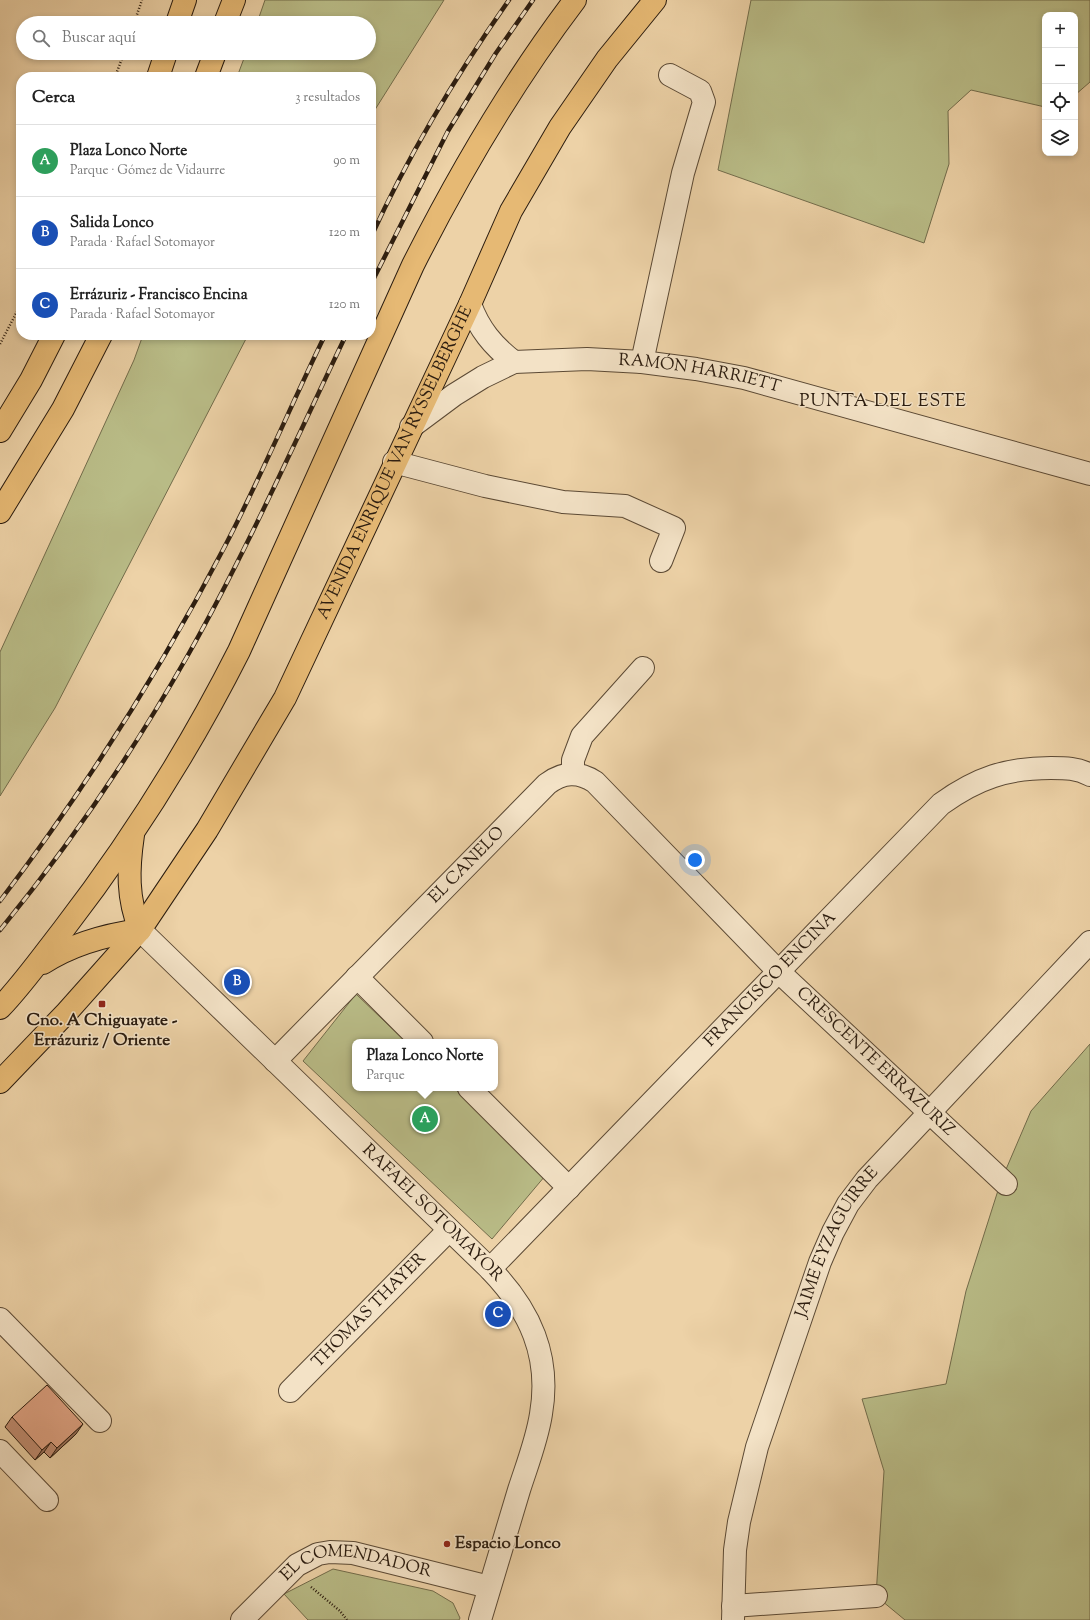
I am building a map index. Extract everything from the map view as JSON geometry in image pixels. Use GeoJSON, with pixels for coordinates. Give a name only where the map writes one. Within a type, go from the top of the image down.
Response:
{"type":"FeatureCollection","features":[{"type":"Feature","properties":{"kind":"main road"},"geometry":{"type":"LineString","coordinates":[[179,16],[185,0]]}},
{"type":"Feature","properties":{"kind":"main road"},"geometry":{"type":"LineString","coordinates":[[228,16],[234,0]]}},
{"type":"Feature","properties":{"kind":"main road"},"geometry":{"type":"LineString","coordinates":[[0,1008],[32,971],[85,901],[133,832],[184,753],[239,651],[413,265],[438,215],[504,100],[575,0]]}},
{"type":"Feature","properties":{"kind":"main road","name":"AVENIDA ENRIQUE VAN RYSSELBERGHE"},"geometry":{"type":"LineString","coordinates":[[0,1082],[68,1012],[140,930],[207,830],[285,698],[394,462],[470,304],[511,211],[560,127],[607,58],[655,0]]}},
{"type":"Feature","properties":{"kind":"main road"},"geometry":{"type":"LineString","coordinates":[[160,72],[164,60]]}},
{"type":"Feature","properties":{"kind":"main road"},"geometry":{"type":"LineString","coordinates":[[208,72],[212,60]]}},
{"type":"Feature","properties":{"kind":"main road"},"geometry":{"type":"LineString","coordinates":[[0,431],[51,340]]}},
{"type":"Feature","properties":{"kind":"main road"},"geometry":{"type":"LineString","coordinates":[[0,512],[63,409],[98,340]]}},
{"type":"Feature","properties":{"kind":"main road"},"geometry":{"type":"LineString","coordinates":[[32,971],[61,953],[87,942],[113,934],[140,930],[134,914],[129,891],[129,861],[133,832]]}},
{"type":"Feature","properties":{"kind":"street"},"geometry":{"type":"LineString","coordinates":[[642,362],[683,173],[704,102],[700,91],[670,75]]}},
{"type":"Feature","properties":{"kind":"street"},"geometry":{"type":"LineString","coordinates":[[470,304],[476,319],[488,338],[502,354],[514,362]]}},
{"type":"Feature","properties":{"kind":"street","name":"RAMÓN HARRIETT"},"geometry":{"type":"LineString","coordinates":[[411,427],[454,395],[483,377],[514,362],[587,359],[642,362],[696,369],[744,378],[1090,474]]}},
{"type":"Feature","properties":{"kind":"street"},"geometry":{"type":"LineString","coordinates":[[394,462],[485,486],[563,502],[625,506],[674,528],[661,560]]}},
{"type":"Feature","properties":{"kind":"street"},"geometry":{"type":"LineString","coordinates":[[573,774],[573,760],[582,736],[643,668]]}},
{"type":"Feature","properties":{"kind":"street","name":"FRANCISCO ENCINA"},"geometry":{"type":"LineString","coordinates":[[490,1269],[930,815],[954,795],[988,778],[1026,768],[1070,768],[1090,775]]}},
{"type":"Feature","properties":{"kind":"street","name":"CRESCENTE ERRAZURIZ"},"geometry":{"type":"LineString","coordinates":[[573,774],[581,775],[595,782],[779,972],[1006,1184]]}},
{"type":"Feature","properties":{"kind":"street","name":"EL CANELO"},"geometry":{"type":"LineString","coordinates":[[275,1061],[547,784],[563,775],[573,774]]}},
{"type":"Feature","properties":{"kind":"street","name":"RAFAEL SOTOMAYOR"},"geometry":{"type":"LineString","coordinates":[[140,930],[490,1269],[516,1298],[526,1315],[539,1351],[544,1379],[543,1400],[538,1429],[480,1620]]}},
{"type":"Feature","properties":{"kind":"street","name":"JAIME EYZAGUIRRE"},"geometry":{"type":"LineString","coordinates":[[733,1613],[735,1550],[747,1484],[770,1409],[820,1262],[832,1232],[848,1204],[862,1185],[1090,942]]}},
{"type":"Feature","properties":{"kind":"street"},"geometry":{"type":"LineString","coordinates":[[357,977],[419,1039]]}},
{"type":"Feature","properties":{"kind":"street"},"geometry":{"type":"LineString","coordinates":[[472,1091],[569,1188]]}},
{"type":"Feature","properties":{"kind":"street","name":"THOMAS THAYER"},"geometry":{"type":"LineString","coordinates":[[290,1391],[449,1230]]}},
{"type":"Feature","properties":{"kind":"street"},"geometry":{"type":"LineString","coordinates":[[0,1320],[100,1421]]}},
{"type":"Feature","properties":{"kind":"street"},"geometry":{"type":"LineString","coordinates":[[0,1451],[47,1500]]}},
{"type":"Feature","properties":{"kind":"street","name":"EL COMENDADOR"},"geometry":{"type":"LineString","coordinates":[[242,1620],[297,1565],[318,1554],[342,1552],[489,1588]]}},
{"type":"Feature","properties":{"kind":"street"},"geometry":{"type":"LineString","coordinates":[[733,1613],[876,1596]]}},
{"type":"Feature","properties":{"kind":"path"},"geometry":{"type":"LineString","coordinates":[[136,16],[142,0]]}},
{"type":"Feature","properties":{"kind":"path"},"geometry":{"type":"LineString","coordinates":[[117,72],[121,60]]}},
{"type":"Feature","properties":{"kind":"path"},"geometry":{"type":"LineString","coordinates":[[0,344],[16,314]]}},
{"type":"Feature","properties":{"kind":"path"},"geometry":{"type":"LineString","coordinates":[[288,1573],[315,1589],[340,1611],[347,1620]]}},
{"type":"Feature","properties":{"kind":"green space"},"geometry":{"type":"Polygon","coordinates":[[[265,0],[444,0],[376,108],[376,72],[239,72],[243,60],[376,60],[376,16],[259,16],[265,0]]]}},
{"type":"Feature","properties":{"kind":"green space"},"geometry":{"type":"Polygon","coordinates":[[[751,0],[1090,0],[1090,82],[1078,92],[1078,12],[1042,12],[1042,106],[971,90],[948,111],[949,164],[924,243],[718,170],[751,0]]]}},
{"type":"Feature","properties":{"kind":"green space"},"geometry":{"type":"Polygon","coordinates":[[[141,340],[245,340],[55,708],[0,796],[0,652],[134,360],[141,340]]]}},
{"type":"Feature","properties":{"kind":"green space"},"geometry":{"type":"Polygon","coordinates":[[[356,994],[403,1039],[352,1039],[352,1091],[457,1091],[545,1176],[492,1239],[303,1061],[356,994]]]}},
{"type":"Feature","properties":{"kind":"green space"},"geometry":{"type":"Polygon","coordinates":[[[1090,1044],[1090,1620],[905,1620],[876,1596],[884,1471],[862,1399],[946,1384],[966,1291],[1001,1181],[1031,1111],[1090,1044]]]}},
{"type":"Feature","properties":{"kind":"green space"},"geometry":{"type":"Polygon","coordinates":[[[333,1569],[433,1591],[453,1603],[460,1618],[459,1620],[308,1620],[284,1594],[333,1569]]]}},
{"type":"Feature","properties":{"kind":"building"},"geometry":{"type":"Polygon","coordinates":[[[47,1385],[83,1424],[57,1448],[51,1442],[42,1450],[12,1417],[47,1385]]]}},
{"type":"Feature","properties":{"kind":"railway"},"geometry":{"type":"LineString","coordinates":[[376,227],[401,175],[435,115],[509,0]]}},
{"type":"Feature","properties":{"kind":"railway"},"geometry":{"type":"LineString","coordinates":[[376,274],[448,131],[496,53],[533,0]]}},
{"type":"Feature","properties":{"kind":"railway"},"geometry":{"type":"LineString","coordinates":[[0,901],[62,816],[148,684],[225,546],[323,340]]}},
{"type":"Feature","properties":{"kind":"railway"},"geometry":{"type":"LineString","coordinates":[[0,930],[51,865],[100,797],[146,726],[188,655],[250,537],[344,340]]}},
{"type":"Feature","properties":{"kind":"place","name":"Salida Lonco"},"geometry":{"type":"Point","coordinates":[237,982]}},
{"type":"Feature","properties":{"kind":"place","name":"Cno. A Chiguayate - Errázuriz / Oriente"},"geometry":{"type":"Point","coordinates":[102,1004]}},
{"type":"Feature","properties":{"kind":"place","name":"Plaza Lonco Norte"},"geometry":{"type":"Point","coordinates":[425,1119]}},
{"type":"Feature","properties":{"kind":"place","name":"Errázuriz - Francisco Encina"},"geometry":{"type":"Point","coordinates":[498,1314]}},
{"type":"Feature","properties":{"kind":"place","name":"Espacio Lonco"},"geometry":{"type":"Point","coordinates":[447,1544]}},
{"type":"Feature","properties":{"kind":"district","name":"PUNTA DEL ESTE"},"geometry":{"type":"Point","coordinates":[883,402]}}]}
